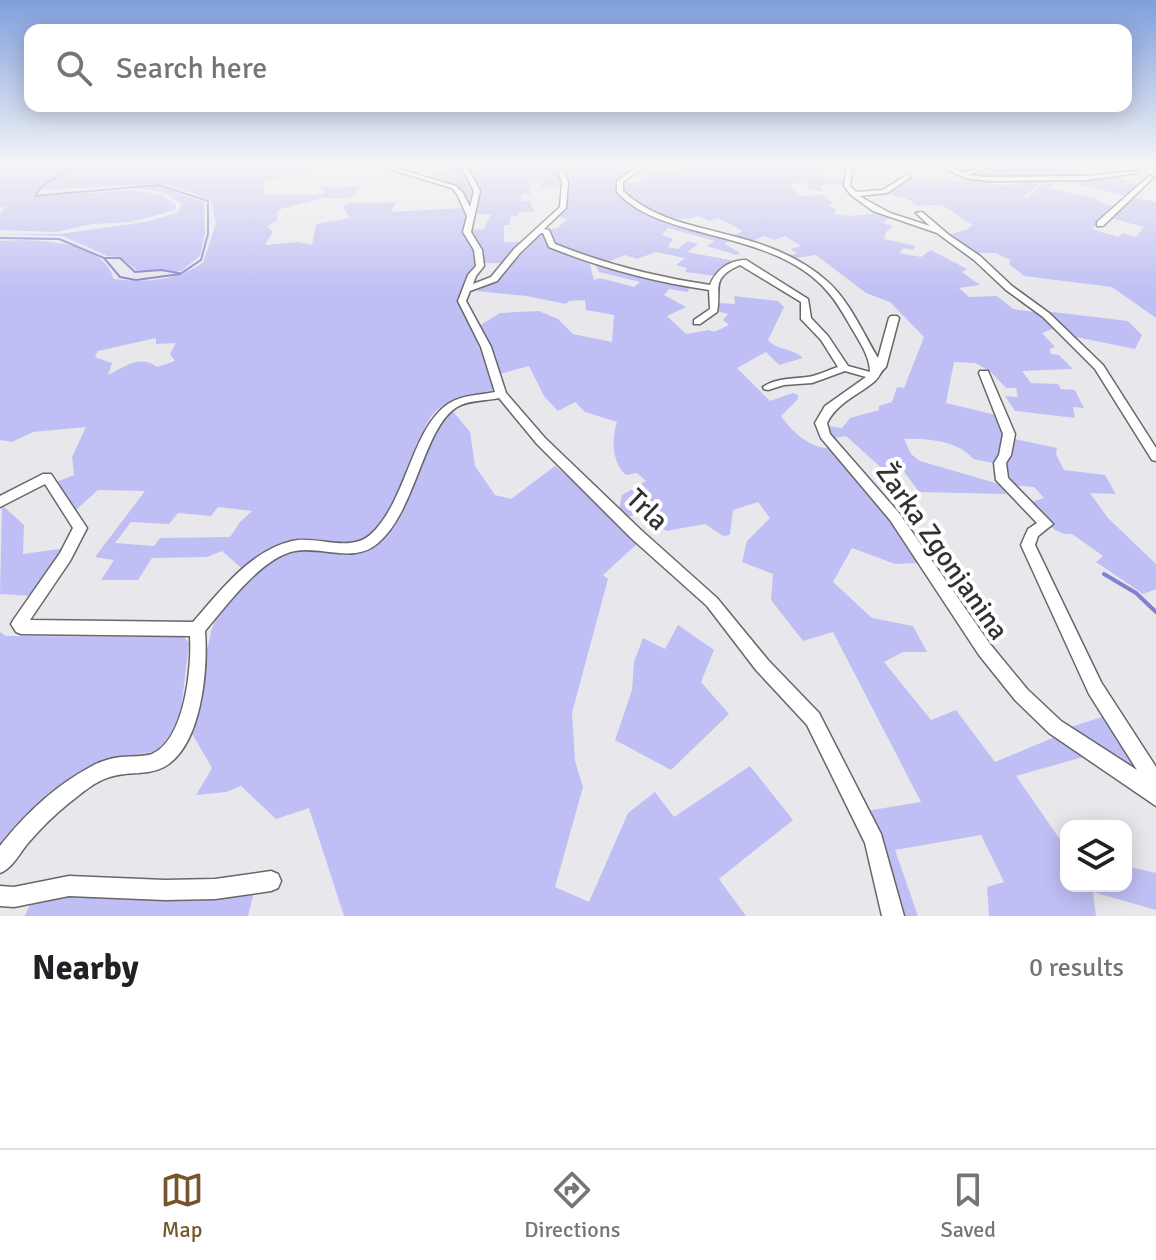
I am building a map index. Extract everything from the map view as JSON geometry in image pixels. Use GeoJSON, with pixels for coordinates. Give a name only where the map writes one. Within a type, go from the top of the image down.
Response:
{"type":"FeatureCollection","features":[{"type":"Feature","properties":{"kind":"street"},"geometry":{"type":"LineString","coordinates":[[466,208],[469,214]]}},
{"type":"Feature","properties":{"kind":"street"},"geometry":{"type":"LineString","coordinates":[[466,290],[480,266],[478,250],[467,235],[471,208]]}},
{"type":"Feature","properties":{"kind":"street"},"geometry":{"type":"LineString","coordinates":[[466,290],[494,279],[517,251],[542,231],[562,208]]}},
{"type":"Feature","properties":{"kind":"street"},"geometry":{"type":"LineString","coordinates":[[639,208],[764,248],[819,279],[834,294],[874,359],[875,373]]}},
{"type":"Feature","properties":{"kind":"street"},"geometry":{"type":"LineString","coordinates":[[874,208],[940,232]]}},
{"type":"Feature","properties":{"kind":"street"},"geometry":{"type":"LineString","coordinates":[[1100,224],[1119,208]]}},
{"type":"Feature","properties":{"kind":"street"},"geometry":{"type":"LineString","coordinates":[[920,213],[1009,288],[1041,310],[1099,367],[1156,457]]}},
{"type":"Feature","properties":{"kind":"street"},"geometry":{"type":"LineString","coordinates":[[542,231],[547,233],[552,245],[602,263],[656,279],[712,288]]}},
{"type":"Feature","properties":{"kind":"street"},"geometry":{"type":"LineString","coordinates":[[697,322],[714,310],[712,288],[729,266],[737,262],[746,263],[805,301],[806,319],[825,338],[844,368]]}},
{"type":"Feature","properties":{"kind":"street","name":"Trla"},"geometry":{"type":"LineString","coordinates":[[466,290],[462,301],[486,347],[501,394],[577,478],[712,602],[762,665],[813,719],[874,841],[893,916]]}},
{"type":"Feature","properties":{"kind":"street"},"geometry":{"type":"LineString","coordinates":[[875,373],[881,367],[894,318]]}},
{"type":"Feature","properties":{"kind":"street"},"geometry":{"type":"LineString","coordinates":[[768,387],[783,382],[812,380],[844,368],[875,373]]}},
{"type":"Feature","properties":{"kind":"street","name":"Žarka Zgonjanina"},"geometry":{"type":"LineString","coordinates":[[875,373],[825,412],[821,423],[825,435],[902,526],[986,656],[1059,730],[1121,769],[1156,797]]}},
{"type":"Feature","properties":{"kind":"street"},"geometry":{"type":"LineString","coordinates":[[984,373],[1009,434],[1005,455],[1000,463],[1002,480],[1046,524],[1033,533],[1028,545],[1095,688],[1156,784]]}},
{"type":"Feature","properties":{"kind":"street"},"geometry":{"type":"LineString","coordinates":[[0,863],[37,818],[72,789],[111,766],[153,762],[172,749],[180,737],[197,678],[197,629],[237,585],[279,551],[297,545],[354,548],[370,543],[393,516],[441,415],[455,404],[501,394]]}},
{"type":"Feature","properties":{"kind":"street"},"geometry":{"type":"LineString","coordinates":[[0,502],[47,477],[80,528],[65,557],[19,624],[21,627],[197,629]]}},
{"type":"Feature","properties":{"kind":"street"},"geometry":{"type":"LineString","coordinates":[[0,896],[14,897],[69,886],[215,889],[271,881]]}},
{"type":"Feature","properties":{"kind":"shaded area"},"geometry":{"type":"Polygon","coordinates":[[[5,208],[175,208],[131,222],[92,224],[56,232],[0,230],[0,213],[5,208]]]}},
{"type":"Feature","properties":{"kind":"shaded area"},"geometry":{"type":"Polygon","coordinates":[[[180,208],[204,208],[205,233],[200,256],[181,271],[138,271],[120,257],[107,256],[63,236],[0,234],[59,234],[145,222],[177,213],[180,208]]]}},
{"type":"Feature","properties":{"kind":"shaded area"},"geometry":{"type":"Polygon","coordinates":[[[212,208],[286,208],[277,212],[277,221],[267,226],[273,232],[265,245],[298,242],[312,245],[316,224],[350,218],[343,208],[393,208],[391,212],[462,208],[468,215],[463,233],[474,248],[478,265],[457,300],[474,333],[494,389],[482,396],[448,404],[433,414],[426,424],[415,460],[396,503],[382,524],[367,538],[351,543],[300,542],[279,550],[246,572],[222,551],[207,557],[152,558],[138,580],[101,580],[114,560],[95,557],[145,491],[98,490],[76,510],[56,482],[74,475],[72,457],[86,427],[33,432],[12,442],[0,440],[0,241],[65,244],[96,256],[107,266],[114,279],[138,281],[182,274],[203,263],[216,223],[212,208]],[[156,338],[98,351],[95,357],[112,363],[108,375],[139,362],[157,367],[175,361],[170,354],[176,343],[156,344],[156,338]],[[218,507],[211,516],[178,513],[169,524],[131,522],[115,543],[154,546],[160,538],[230,537],[252,511],[218,507]]]}},
{"type":"Feature","properties":{"kind":"shaded area"},"geometry":{"type":"Polygon","coordinates":[[[475,208],[533,208],[534,211],[518,212],[518,216],[510,217],[510,225],[504,225],[504,242],[524,242],[505,263],[482,263],[470,230],[484,229],[491,214],[473,214],[475,208]]]}},
{"type":"Feature","properties":{"kind":"shaded area"},"geometry":{"type":"Polygon","coordinates":[[[565,208],[637,208],[667,220],[732,238],[725,244],[740,253],[737,255],[707,246],[715,241],[668,228],[662,235],[673,239],[668,247],[678,249],[688,241],[698,244],[687,252],[735,261],[716,276],[685,272],[687,268],[676,265],[685,258],[656,252],[637,259],[625,255],[607,262],[557,245],[546,230],[557,228],[567,219],[556,216],[565,208]]]}},
{"type":"Feature","properties":{"kind":"shaded area"},"geometry":{"type":"Polygon","coordinates":[[[646,208],[832,208],[837,210],[833,213],[848,216],[892,216],[883,223],[893,226],[884,239],[916,246],[913,250],[904,248],[899,253],[921,257],[931,250],[967,269],[962,272],[980,285],[959,288],[969,297],[997,296],[1013,309],[1042,313],[1055,328],[1042,333],[1055,347],[1050,349],[1051,354],[1059,355],[1073,369],[1022,371],[1031,383],[1058,384],[1061,389],[1075,390],[1084,408],[1073,407],[1075,418],[1015,411],[1005,396],[1018,397],[1016,388],[1006,388],[990,371],[975,363],[954,362],[946,403],[1000,416],[1005,432],[998,464],[973,459],[951,444],[904,439],[911,454],[920,461],[999,484],[1007,494],[919,492],[902,469],[885,471],[846,436],[831,439],[827,426],[842,428],[850,418],[879,410],[879,406],[892,402],[897,387],[904,388],[924,337],[890,302],[866,293],[816,255],[789,259],[784,256],[797,254],[791,249],[801,246],[785,236],[775,240],[763,236],[751,242],[732,236],[743,231],[718,218],[709,221],[699,216],[678,219],[646,208]]]}},
{"type":"Feature","properties":{"kind":"shaded area"},"geometry":{"type":"Polygon","coordinates":[[[945,208],[1112,208],[1092,229],[1118,237],[1123,233],[1136,237],[1144,227],[1110,218],[1120,208],[1156,208],[1156,318],[1112,287],[1024,276],[1009,264],[1010,260],[996,253],[971,253],[946,235],[973,225],[945,208]]]}},
{"type":"Feature","properties":{"kind":"shaded area"},"geometry":{"type":"Polygon","coordinates":[[[542,233],[550,246],[589,261],[594,280],[600,278],[634,287],[640,282],[599,272],[594,262],[656,281],[690,285],[688,292],[669,289],[664,295],[686,307],[667,316],[686,334],[714,332],[729,325],[723,320],[728,314],[716,311],[719,303],[735,304],[734,296],[778,301],[784,307],[768,340],[803,358],[779,365],[766,352],[737,368],[770,401],[793,393],[798,395],[798,399],[781,416],[803,438],[817,446],[831,448],[859,477],[921,563],[895,564],[852,548],[833,582],[872,618],[913,626],[927,652],[903,652],[884,662],[931,720],[956,710],[995,762],[1055,737],[1090,755],[1016,776],[1060,839],[1060,892],[1093,892],[1096,916],[989,916],[987,887],[1004,882],[981,835],[895,850],[918,916],[899,916],[866,811],[921,802],[833,632],[803,641],[771,600],[773,574],[742,562],[747,541],[770,518],[758,502],[733,510],[730,535],[723,536],[705,524],[666,531],[643,511],[626,518],[619,509],[622,495],[646,481],[637,473],[626,475],[618,464],[614,443],[617,422],[585,412],[575,402],[558,411],[544,396],[529,366],[500,374],[479,326],[500,313],[539,311],[558,319],[573,334],[612,342],[614,315],[586,310],[585,300],[566,304],[476,291],[503,272],[542,233]]]}},
{"type":"Feature","properties":{"kind":"shaded area"},"geometry":{"type":"Polygon","coordinates":[[[1044,311],[1128,321],[1142,335],[1135,349],[1071,336],[1044,311]]]}},
{"type":"Feature","properties":{"kind":"shaded area"},"geometry":{"type":"Polygon","coordinates":[[[452,410],[470,432],[475,466],[495,495],[511,499],[555,466],[599,503],[637,544],[603,575],[608,579],[572,713],[575,761],[583,787],[555,887],[589,902],[628,813],[655,792],[674,817],[750,766],[793,820],[719,879],[746,916],[344,916],[309,808],[276,819],[241,786],[226,792],[196,795],[212,768],[190,730],[211,632],[219,610],[269,562],[289,552],[367,551],[383,540],[406,503],[441,422],[452,410]]]}},
{"type":"Feature","properties":{"kind":"shaded area"},"geometry":{"type":"Polygon","coordinates":[[[1015,439],[1057,448],[1056,454],[1064,470],[1105,475],[1116,494],[1090,493],[1108,518],[1156,564],[1156,589],[1143,594],[1096,562],[1103,556],[1072,534],[1053,528],[1028,503],[1044,498],[1034,487],[1010,485],[1004,466],[1015,439]]]}},
{"type":"Feature","properties":{"kind":"shaded area"},"geometry":{"type":"Polygon","coordinates":[[[2,505],[24,525],[23,554],[66,548],[32,596],[0,594],[2,505]]]}},
{"type":"Feature","properties":{"kind":"shaded area"},"geometry":{"type":"Polygon","coordinates":[[[678,625],[714,650],[701,682],[729,714],[671,770],[615,740],[632,690],[634,662],[643,638],[665,649],[678,625]]]}},
{"type":"Feature","properties":{"kind":"shaded area"},"geometry":{"type":"Polygon","coordinates":[[[0,632],[6,636],[184,637],[189,643],[180,719],[171,742],[163,750],[104,760],[24,822],[0,849],[0,632]]]}},
{"type":"Feature","properties":{"kind":"shaded area"},"geometry":{"type":"Polygon","coordinates":[[[1105,716],[1151,784],[1065,729],[1105,716]]]}},
{"type":"Feature","properties":{"kind":"shaded area"},"geometry":{"type":"Polygon","coordinates":[[[1132,867],[1156,873],[1156,910],[1093,892],[1132,892],[1132,867]]]}},
{"type":"Feature","properties":{"kind":"shaded area"},"geometry":{"type":"Polygon","coordinates":[[[72,892],[254,892],[248,916],[25,916],[31,902],[72,892]]]}},
{"type":"Feature","properties":{"kind":"waterway"},"geometry":{"type":"LineString","coordinates":[[0,238],[59,239],[104,258],[120,277],[136,280],[180,274],[201,260],[208,234],[208,208]]}},
{"type":"Feature","properties":{"kind":"waterway"},"geometry":{"type":"LineString","coordinates":[[105,258],[120,258],[135,272],[161,270],[179,273]]}},
{"type":"Feature","properties":{"kind":"waterway"},"geometry":{"type":"LineString","coordinates":[[1104,574],[1136,593],[1156,612]]}}]}
